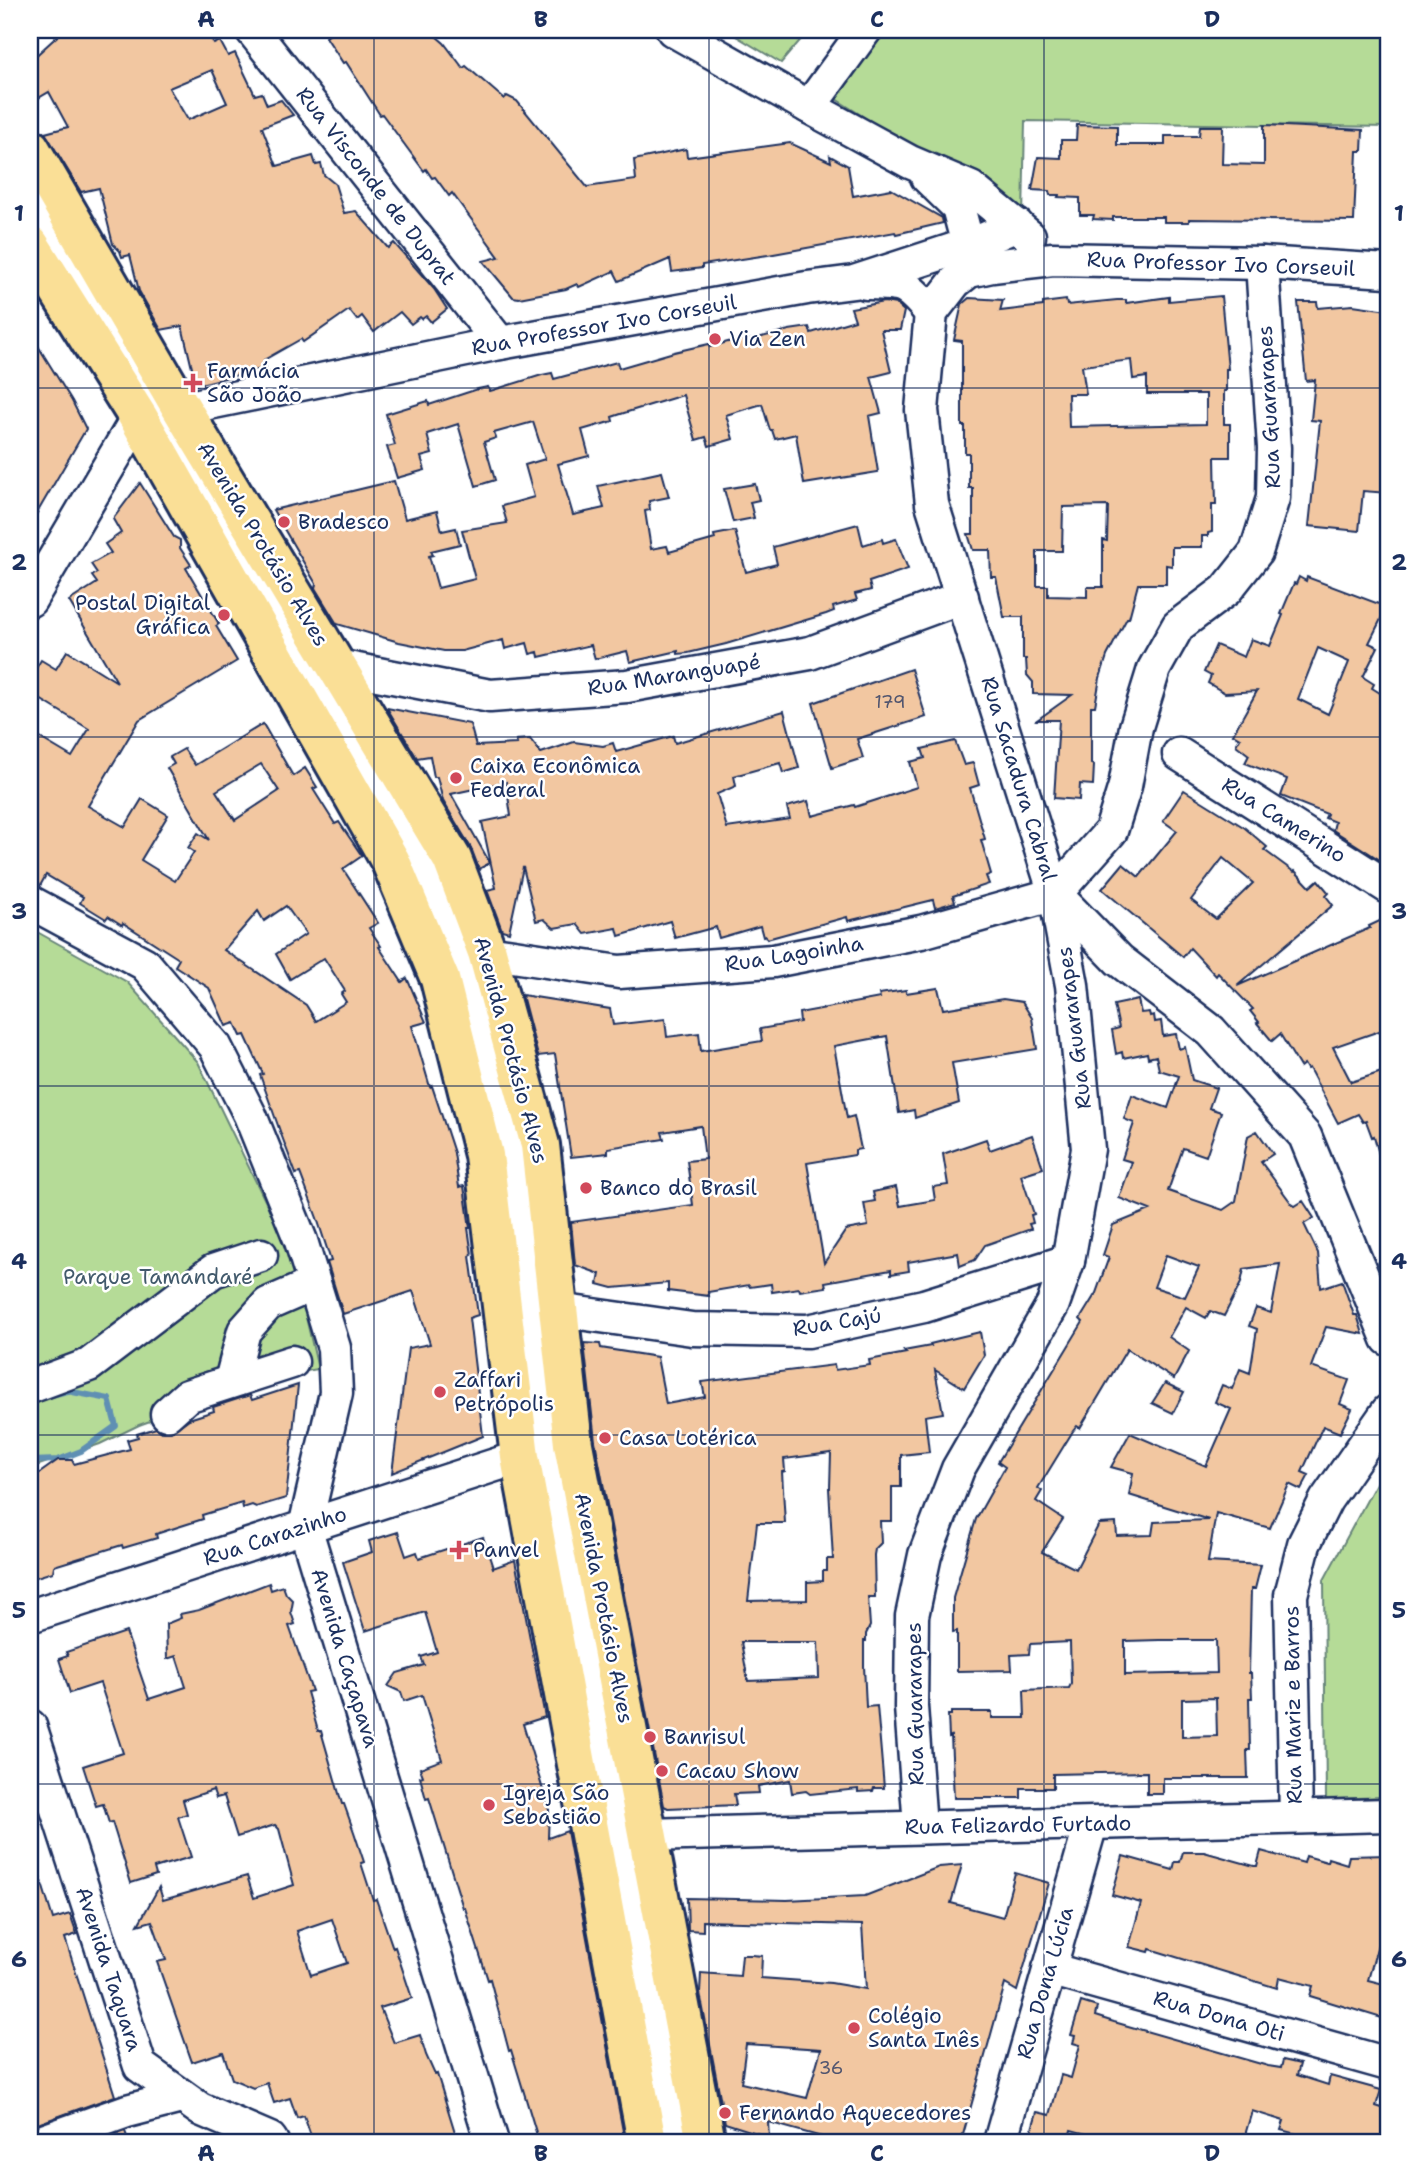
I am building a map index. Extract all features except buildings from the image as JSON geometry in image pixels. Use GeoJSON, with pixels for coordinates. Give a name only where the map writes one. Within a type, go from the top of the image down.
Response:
{"type":"FeatureCollection","features":[{"type":"Feature","properties":{"kind":"main road","name":"Avenida Protásio Alves"},"geometry":{"type":"LineString","coordinates":[[30,148],[391,862],[440,979],[484,1155],[520,1457],[647,2142]]}},
{"type":"Feature","properties":{"kind":"main road","name":"Avenida Protásio Alves"},"geometry":{"type":"LineString","coordinates":[[30,245],[165,411],[337,666],[452,859],[488,952],[540,1145],[573,1444],[706,2142]]}},
{"type":"Feature","properties":{"kind":"street","name":"Rua Visconde de Duprat"},"geometry":{"type":"LineString","coordinates":[[252,30],[500,343]]}},
{"type":"Feature","properties":{"kind":"street"},"geometry":{"type":"LineString","coordinates":[[673,30],[910,162],[971,188],[1017,225],[1053,259]]}},
{"type":"Feature","properties":{"kind":"street"},"geometry":{"type":"LineString","coordinates":[[809,107],[865,30]]}},
{"type":"Feature","properties":{"kind":"street"},"geometry":{"type":"LineString","coordinates":[[910,162],[958,207],[968,245]]}},
{"type":"Feature","properties":{"kind":"street"},"geometry":{"type":"LineString","coordinates":[[30,198],[131,365],[165,411],[421,861],[464,965],[512,1150],[547,1451],[676,2142]]}},
{"type":"Feature","properties":{"kind":"street","name":"Rua Professor Ivo Corseuil"},"geometry":{"type":"LineString","coordinates":[[165,411],[500,343],[854,282],[968,245],[1017,225]]}},
{"type":"Feature","properties":{"kind":"street"},"geometry":{"type":"LineString","coordinates":[[854,282],[898,283],[911,289],[931,313],[955,282],[969,271],[992,266],[1008,251],[1017,225]]}},
{"type":"Feature","properties":{"kind":"street","name":"Rua Professor Ivo Corseuil"},"geometry":{"type":"LineString","coordinates":[[992,266],[1053,259],[1262,263],[1388,271]]}},
{"type":"Feature","properties":{"kind":"street","name":"Rua Guararapes"},"geometry":{"type":"LineString","coordinates":[[920,1826],[911,1707],[912,1616],[925,1555],[958,1469],[1053,1304],[1068,1261],[1087,1149],[1072,985],[1055,894],[1111,831],[1125,786],[1136,727],[1154,669],[1178,626],[1226,590],[1256,552],[1273,498],[1273,448],[1262,263]]}},
{"type":"Feature","properties":{"kind":"street","name":"Rua Sacadura Cabral"},"geometry":{"type":"LineString","coordinates":[[931,313],[924,370],[923,424],[932,504],[1055,894],[1119,960],[1211,1031],[1305,1136],[1388,1339]]}},
{"type":"Feature","properties":{"kind":"street"},"geometry":{"type":"LineString","coordinates":[[131,365],[165,411]]}},
{"type":"Feature","properties":{"kind":"street"},"geometry":{"type":"LineString","coordinates":[[30,600],[165,411]]}},
{"type":"Feature","properties":{"kind":"street","name":"Rua Maranguapé"},"geometry":{"type":"LineString","coordinates":[[337,666],[490,696],[627,686],[810,653],[962,597]]}},
{"type":"Feature","properties":{"kind":"street","name":"Rua Camerino"},"geometry":{"type":"LineString","coordinates":[[1179,754],[1388,887]]}},
{"type":"Feature","properties":{"kind":"street","name":"Rua Lagoinha"},"geometry":{"type":"LineString","coordinates":[[488,952],[620,972],[773,961],[921,932],[1055,894]]}},
{"type":"Feature","properties":{"kind":"street","name":"Avenida Caçapava"},"geometry":{"type":"LineString","coordinates":[[30,902],[145,964],[215,1046],[250,1115],[301,1241],[334,1348],[336,1393],[305,1527],[492,2142]]}},
{"type":"Feature","properties":{"kind":"street"},"geometry":{"type":"LineString","coordinates":[[1072,985],[1097,969],[1119,960]]}},
{"type":"Feature","properties":{"kind":"street"},"geometry":{"type":"LineString","coordinates":[[30,1387],[89,1365],[213,1271],[261,1255]]}},
{"type":"Feature","properties":{"kind":"street","name":"Rua Cajú"},"geometry":{"type":"LineString","coordinates":[[558,1310],[692,1329],[808,1331],[925,1306],[1068,1261]]}},
{"type":"Feature","properties":{"kind":"street"},"geometry":{"type":"LineString","coordinates":[[231,1381],[244,1331],[268,1304],[314,1284]]}},
{"type":"Feature","properties":{"kind":"street"},"geometry":{"type":"LineString","coordinates":[[167,1414],[187,1396],[292,1362]]}},
{"type":"Feature","properties":{"kind":"street","name":"Rua Mariz e Barros"},"geometry":{"type":"LineString","coordinates":[[1296,1816],[1291,1595],[1304,1544],[1326,1500],[1388,1411]]}},
{"type":"Feature","properties":{"kind":"street"},"geometry":{"type":"LineString","coordinates":[[569,1567],[573,1444]]}},
{"type":"Feature","properties":{"kind":"street"},"geometry":{"type":"LineString","coordinates":[[520,1457],[569,1567]]}},
{"type":"Feature","properties":{"kind":"street","name":"Rua Carazinho"},"geometry":{"type":"LineString","coordinates":[[30,1616],[520,1457]]}},
{"type":"Feature","properties":{"kind":"street","name":"Avenida Taquara"},"geometry":{"type":"LineString","coordinates":[[30,1726],[140,2066],[200,2109],[272,2142]]}},
{"type":"Feature","properties":{"kind":"street","name":"Rua Felizardo Furtado"},"geometry":{"type":"LineString","coordinates":[[647,1835],[1388,1815]]}},
{"type":"Feature","properties":{"kind":"street","name":"Rua Dona Lúcia"},"geometry":{"type":"LineString","coordinates":[[1000,2142],[1091,1824]]}},
{"type":"Feature","properties":{"kind":"street"},"geometry":{"type":"LineString","coordinates":[[628,2042],[642,1956]]}},
{"type":"Feature","properties":{"kind":"street"},"geometry":{"type":"LineString","coordinates":[[642,1956],[685,2032]]}},
{"type":"Feature","properties":{"kind":"street","name":"Rua Dona Oti"},"geometry":{"type":"LineString","coordinates":[[1049,1969],[1388,2064]]}},
{"type":"Feature","properties":{"kind":"street"},"geometry":{"type":"LineString","coordinates":[[46,2140],[127,2111],[181,2097]]}},
{"type":"Feature","properties":{"kind":"green space"},"geometry":{"type":"Polygon","coordinates":[[[726,30],[809,30],[781,63],[726,30]]]}},
{"type":"Feature","properties":{"kind":"green space"},"geometry":{"type":"Polygon","coordinates":[[[889,30],[1388,30],[1388,127],[1025,121],[1023,218],[828,94],[889,30]]]}},
{"type":"Feature","properties":{"kind":"green space","name":"Parque Tamandaré"},"geometry":{"type":"Polygon","coordinates":[[[30,928],[127,982],[198,1062],[287,1246],[318,1369],[273,1377],[30,1468],[30,928]]]}},
{"type":"Feature","properties":{"kind":"green space"},"geometry":{"type":"Polygon","coordinates":[[[1388,1461],[1388,1797],[1326,1799],[1324,1580],[1388,1461]]]}},
{"type":"Feature","properties":{"kind":"waterway"},"geometry":{"type":"LineString","coordinates":[[30,1461],[58,1460],[81,1451],[116,1426],[109,1399],[67,1391],[48,1396]]}},
{"type":"Feature","properties":{"kind":"place","name":"Via Zen"},"geometry":{"type":"Point","coordinates":[715,339]}},
{"type":"Feature","properties":{"kind":"place","name":"Farmácia São João"},"geometry":{"type":"Point","coordinates":[193,383]}},
{"type":"Feature","properties":{"kind":"place","name":"Bradesco"},"geometry":{"type":"Point","coordinates":[284,522]}},
{"type":"Feature","properties":{"kind":"place","name":"Postal Digital Gráfica"},"geometry":{"type":"Point","coordinates":[224,615]}},
{"type":"Feature","properties":{"kind":"place","name":"Caixa Econômica Federal"},"geometry":{"type":"Point","coordinates":[456,778]}},
{"type":"Feature","properties":{"kind":"place","name":"Banco do Brasil"},"geometry":{"type":"Point","coordinates":[586,1188]}},
{"type":"Feature","properties":{"kind":"place","name":"Zaffari Petrópolis"},"geometry":{"type":"Point","coordinates":[440,1392]}},
{"type":"Feature","properties":{"kind":"place","name":"Casa Lotérica"},"geometry":{"type":"Point","coordinates":[605,1438]}},
{"type":"Feature","properties":{"kind":"place","name":"Panvel"},"geometry":{"type":"Point","coordinates":[459,1550]}},
{"type":"Feature","properties":{"kind":"place","name":"Banrisul"},"geometry":{"type":"Point","coordinates":[650,1737]}},
{"type":"Feature","properties":{"kind":"place","name":"Cacau Show"},"geometry":{"type":"Point","coordinates":[662,1771]}},
{"type":"Feature","properties":{"kind":"place","name":"Igreja São Sebastião"},"geometry":{"type":"Point","coordinates":[489,1805]}},
{"type":"Feature","properties":{"kind":"place","name":"Colégio Santa Inês"},"geometry":{"type":"Point","coordinates":[854,2028]}},
{"type":"Feature","properties":{"kind":"place","name":"Fernando Aquecedores"},"geometry":{"type":"Point","coordinates":[725,2113]}}]}
